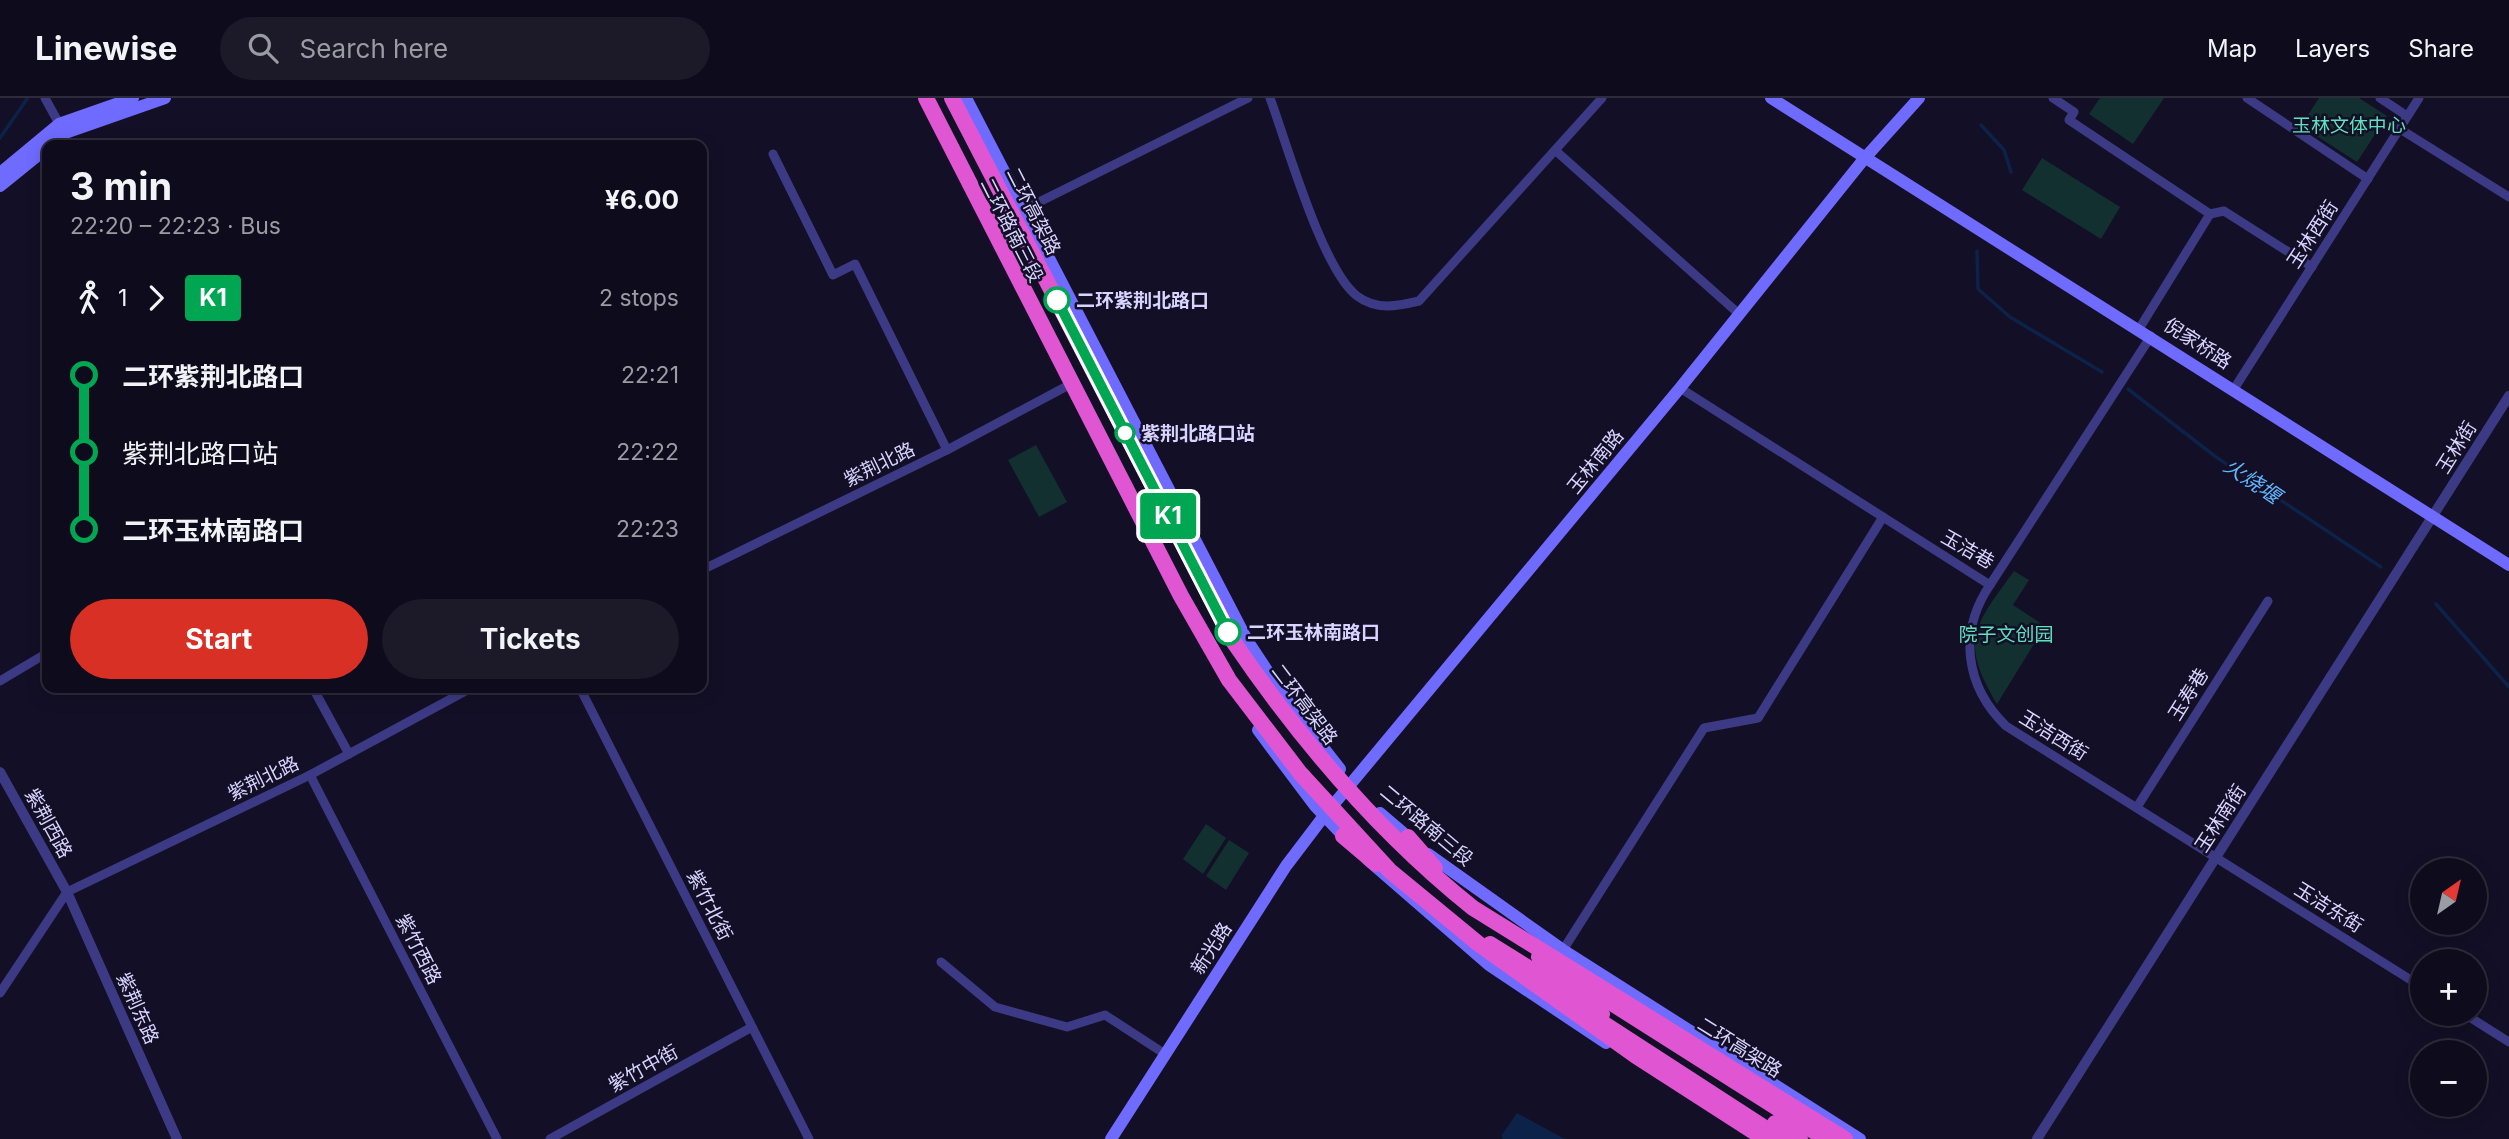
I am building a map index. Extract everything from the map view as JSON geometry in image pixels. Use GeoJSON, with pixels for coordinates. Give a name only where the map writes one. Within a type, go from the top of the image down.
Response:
{"type":"FeatureCollection","features":[{"type":"Feature","properties":{"kind":"highway"},"geometry":{"type":"LineString","coordinates":[[925,98],[1181,596],[1229,680],[1300,773],[1390,871],[1527,981],[1765,1136],[1782,1139]]}},
{"type":"Feature","properties":{"kind":"highway","name":"二环高架路"},"geometry":{"type":"LineString","coordinates":[[952,98],[1233,640],[1264,687],[1334,776],[1425,869],[1474,908],[1843,1139]]}},
{"type":"Feature","properties":{"kind":"highway"},"geometry":{"type":"LineString","coordinates":[[1343,836],[1418,898],[1765,1136]]}},
{"type":"Feature","properties":{"kind":"highway"},"geometry":{"type":"LineString","coordinates":[[1408,837],[1435,868],[1475,903],[1598,989],[1843,1139]]}},
{"type":"Feature","properties":{"kind":"highway"},"geometry":{"type":"LineString","coordinates":[[1474,908],[1579,985],[1826,1139]]}},
{"type":"Feature","properties":{"kind":"highway"},"geometry":{"type":"LineString","coordinates":[[1447,917],[1800,1139]]}},
{"type":"Feature","properties":{"kind":"main road"},"geometry":{"type":"LineString","coordinates":[[46,140],[62,129],[133,98]]}},
{"type":"Feature","properties":{"kind":"main road"},"geometry":{"type":"LineString","coordinates":[[54,140],[62,129],[165,98]]}},
{"type":"Feature","properties":{"kind":"main road","name":"二环路南三段"},"geometry":{"type":"LineString","coordinates":[[925,98],[1207,652],[1281,762],[1343,836]]}},
{"type":"Feature","properties":{"kind":"main road","name":"二环路南三段"},"geometry":{"type":"LineString","coordinates":[[966,98],[1247,640],[1290,705],[1351,783],[1408,837],[1497,905],[1860,1139]]}},
{"type":"Feature","properties":{"kind":"main road","name":"倪家桥路"},"geometry":{"type":"LineString","coordinates":[[1771,98],[1864,159],[2145,332],[2509,565]]}},
{"type":"Feature","properties":{"kind":"main road","name":"玉林南路"},"geometry":{"type":"LineString","coordinates":[[1351,783],[1680,388],[1864,159],[1919,98]]}},
{"type":"Feature","properties":{"kind":"main road"},"geometry":{"type":"LineString","coordinates":[[0,173],[42,143]]}},
{"type":"Feature","properties":{"kind":"main road"},"geometry":{"type":"LineString","coordinates":[[0,186],[42,152]]}},
{"type":"Feature","properties":{"kind":"main road","name":"新光路"},"geometry":{"type":"LineString","coordinates":[[1111,1139],[1286,866],[1351,783]]}},
{"type":"Feature","properties":{"kind":"street"},"geometry":{"type":"LineString","coordinates":[[46,98],[62,129]]}},
{"type":"Feature","properties":{"kind":"street"},"geometry":{"type":"LineString","coordinates":[[1025,209],[1248,98]]}},
{"type":"Feature","properties":{"kind":"street"},"geometry":{"type":"LineString","coordinates":[[1270,98],[1330,261],[1357,296],[1390,309],[1419,301],[1602,98]]}},
{"type":"Feature","properties":{"kind":"street"},"geometry":{"type":"LineString","coordinates":[[2053,98],[2074,112],[2069,120],[2210,214],[2224,211],[2312,267]]}},
{"type":"Feature","properties":{"kind":"street"},"geometry":{"type":"LineString","coordinates":[[2247,98],[2368,178]]}},
{"type":"Feature","properties":{"kind":"street"},"geometry":{"type":"LineString","coordinates":[[2379,98],[2407,116]]}},
{"type":"Feature","properties":{"kind":"street","name":"玉林西街"},"geometry":{"type":"LineString","coordinates":[[2234,389],[2418,98]]}},
{"type":"Feature","properties":{"kind":"street"},"geometry":{"type":"LineString","coordinates":[[2400,129],[2509,197]]}},
{"type":"Feature","properties":{"kind":"street"},"geometry":{"type":"LineString","coordinates":[[1556,151],[1739,314]]}},
{"type":"Feature","properties":{"kind":"street"},"geometry":{"type":"LineString","coordinates":[[773,154],[833,275],[855,264],[947,450]]}},
{"type":"Feature","properties":{"kind":"street","name":"玉洁巷"},"geometry":{"type":"LineString","coordinates":[[1680,388],[1990,585],[2145,332],[2210,214]]}},
{"type":"Feature","properties":{"kind":"street","name":"紫荆北路"},"geometry":{"type":"LineString","coordinates":[[707,568],[947,450],[1069,385]]}},
{"type":"Feature","properties":{"kind":"street","name":"玉林街"},"geometry":{"type":"LineString","coordinates":[[2433,517],[2509,396]]}},
{"type":"Feature","properties":{"kind":"street"},"geometry":{"type":"LineString","coordinates":[[1563,950],[1704,728],[1758,718],[1883,517]]}},
{"type":"Feature","properties":{"kind":"street","name":"玉林南街"},"geometry":{"type":"LineString","coordinates":[[2037,1139],[2433,517]]}},
{"type":"Feature","properties":{"kind":"street","name":"玉洁西街"},"geometry":{"type":"LineString","coordinates":[[1990,585],[1972,616],[1969,652],[1973,671],[1995,715],[2006,726],[2217,857]]}},
{"type":"Feature","properties":{"kind":"street","name":"玉寿巷"},"geometry":{"type":"LineString","coordinates":[[2137,807],[2268,601]]}},
{"type":"Feature","properties":{"kind":"street"},"geometry":{"type":"LineString","coordinates":[[0,681],[42,656]]}},
{"type":"Feature","properties":{"kind":"street"},"geometry":{"type":"LineString","coordinates":[[316,693],[349,754]]}},
{"type":"Feature","properties":{"kind":"street","name":"紫荆北路"},"geometry":{"type":"LineString","coordinates":[[66,892],[310,775],[462,693]]}},
{"type":"Feature","properties":{"kind":"street","name":"紫竹北街"},"geometry":{"type":"LineString","coordinates":[[583,693],[809,1139]]}},
{"type":"Feature","properties":{"kind":"street","name":"紫荆西路"},"geometry":{"type":"LineString","coordinates":[[0,772],[66,892]]}},
{"type":"Feature","properties":{"kind":"street","name":"紫竹西路"},"geometry":{"type":"LineString","coordinates":[[310,775],[497,1139]]}},
{"type":"Feature","properties":{"kind":"street","name":"玉洁东街"},"geometry":{"type":"LineString","coordinates":[[2217,857],[2410,979]]}},
{"type":"Feature","properties":{"kind":"street"},"geometry":{"type":"LineString","coordinates":[[0,993],[66,892]]}},
{"type":"Feature","properties":{"kind":"street","name":"紫荆东路"},"geometry":{"type":"LineString","coordinates":[[66,892],[177,1139]]}},
{"type":"Feature","properties":{"kind":"street"},"geometry":{"type":"LineString","coordinates":[[941,962],[995,1007],[1068,1027],[1105,1015],[1165,1054]]}},
{"type":"Feature","properties":{"kind":"street"},"geometry":{"type":"LineString","coordinates":[[2484,1026],[2509,1042]]}},
{"type":"Feature","properties":{"kind":"street","name":"紫竹中街"},"geometry":{"type":"LineString","coordinates":[[550,1139],[752,1027]]}},
{"type":"Feature","properties":{"kind":"green space"},"geometry":{"type":"Polygon","coordinates":[[[2100,98],[2164,98],[2133,144],[2089,114],[2100,98]]]}},
{"type":"Feature","properties":{"kind":"green space","name":"玉林文体中心"},"geometry":{"type":"Polygon","coordinates":[[[2319,98],[2359,98],[2387,116],[2357,162],[2301,126],[2319,98]]]}},
{"type":"Feature","properties":{"kind":"green space"},"geometry":{"type":"Polygon","coordinates":[[[2042,158],[2120,207],[2101,239],[2022,190],[2042,158]]]}},
{"type":"Feature","properties":{"kind":"green space"},"geometry":{"type":"Polygon","coordinates":[[[1036,445],[1067,502],[1039,517],[1008,460],[1036,445]]]}},
{"type":"Feature","properties":{"kind":"green space","name":"院子文创园"},"geometry":{"type":"Polygon","coordinates":[[[2014,571],[2029,580],[2013,605],[2045,626],[1997,704],[1978,664],[1976,634],[1989,606],[2014,571]]]}},
{"type":"Feature","properties":{"kind":"green space"},"geometry":{"type":"Polygon","coordinates":[[[1206,824],[1226,838],[1203,874],[1183,859],[1206,824]]]}},
{"type":"Feature","properties":{"kind":"green space"},"geometry":{"type":"Polygon","coordinates":[[[1229,840],[1249,853],[1226,890],[1206,876],[1229,840]]]}},
{"type":"Feature","properties":{"kind":"water"},"geometry":{"type":"Polygon","coordinates":[[[1517,1113],[1565,1139],[1503,1139],[1501,1136],[1517,1113]]]}},
{"type":"Feature","properties":{"kind":"waterway"},"geometry":{"type":"LineString","coordinates":[[0,138],[27,99]]}},
{"type":"Feature","properties":{"kind":"waterway","name":"火烧堰"},"geometry":{"type":"LineString","coordinates":[[1981,125],[2004,150],[2011,172]]}},
{"type":"Feature","properties":{"kind":"waterway","name":"火烧堰"},"geometry":{"type":"LineString","coordinates":[[1977,251],[1978,289],[2010,317],[2102,372]]}},
{"type":"Feature","properties":{"kind":"waterway","name":"火烧堰"},"geometry":{"type":"LineString","coordinates":[[2128,389],[2216,457],[2381,567]]}},
{"type":"Feature","properties":{"kind":"waterway","name":"火烧堰"},"geometry":{"type":"LineString","coordinates":[[2436,604],[2509,687]]}},
{"type":"Feature","properties":{"kind":"bus line","name":"K1"},"geometry":{"type":"LineString","coordinates":[[1057,300],[1228,632]]}},
{"type":"Feature","properties":{"kind":"place","name":"二环紫荆北路口"},"geometry":{"type":"Point","coordinates":[1057,300]}},
{"type":"Feature","properties":{"kind":"place","name":"紫荆北路口站"},"geometry":{"type":"Point","coordinates":[1125,433]}},
{"type":"Feature","properties":{"kind":"place","name":"二环玉林南路口"},"geometry":{"type":"Point","coordinates":[1228,632]}}]}
